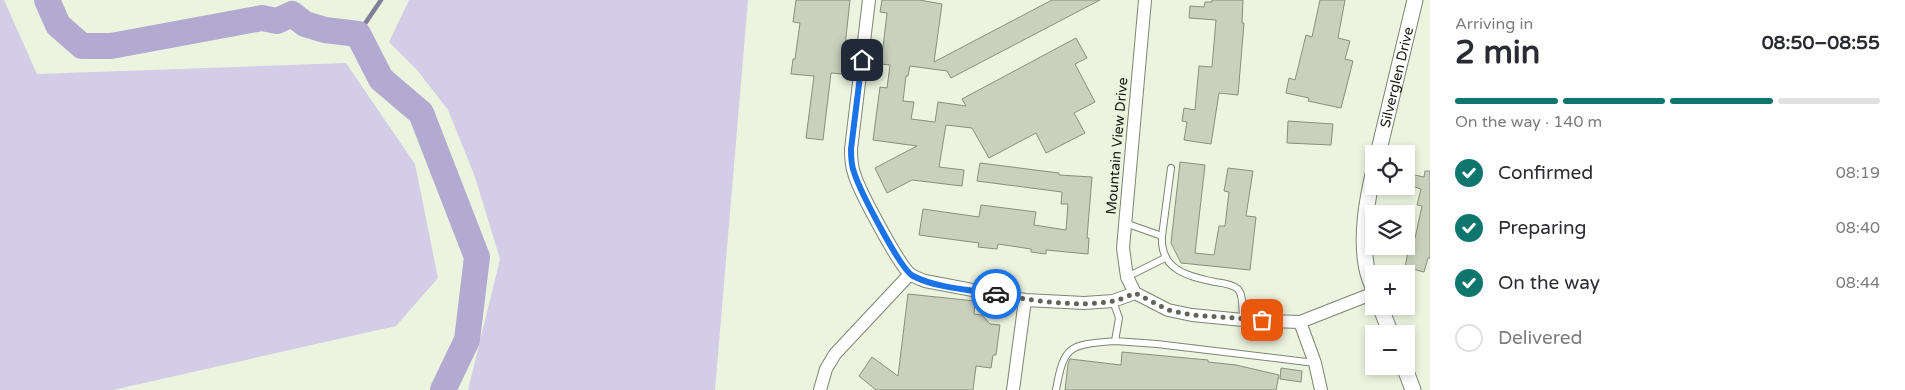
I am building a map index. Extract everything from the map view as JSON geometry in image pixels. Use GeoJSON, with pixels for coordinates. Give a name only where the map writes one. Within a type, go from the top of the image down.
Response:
{"type":"FeatureCollection","features":[{"type":"Feature","properties":{"kind":"street"},"geometry":{"type":"LineString","coordinates":[[869,0],[851,161],[861,191],[901,262],[910,274],[925,281],[1025,300],[1084,303],[1113,301],[1135,293],[1168,310],[1200,317],[1243,320],[1300,322],[1365,296]]}},
{"type":"Feature","properties":{"kind":"street","name":"Mountain View Drive"},"geometry":{"type":"LineString","coordinates":[[1135,293],[1127,277],[1123,248],[1145,0]]}},
{"type":"Feature","properties":{"kind":"street","name":"Silverglen Drive"},"geometry":{"type":"LineString","coordinates":[[1380,145],[1415,0]]}},
{"type":"Feature","properties":{"kind":"street"},"geometry":{"type":"LineString","coordinates":[[1366,265],[1364,243],[1369,195]]}},
{"type":"Feature","properties":{"kind":"street"},"geometry":{"type":"LineString","coordinates":[[820,390],[826,369],[835,354],[910,274]]}},
{"type":"Feature","properties":{"kind":"street"},"geometry":{"type":"LineString","coordinates":[[1013,390],[1025,300]]}},
{"type":"Feature","properties":{"kind":"street"},"geometry":{"type":"LineString","coordinates":[[1300,322],[1315,363],[1321,390]]}},
{"type":"Feature","properties":{"kind":"street"},"geometry":{"type":"LineString","coordinates":[[1407,375],[1413,390]]}},
{"type":"Feature","properties":{"kind":"lane"},"geometry":{"type":"LineString","coordinates":[[1171,168],[1162,236],[1165,258],[1172,267],[1188,275],[1238,289],[1241,296],[1243,320]]}},
{"type":"Feature","properties":{"kind":"lane"},"geometry":{"type":"LineString","coordinates":[[1125,223],[1162,236]]}},
{"type":"Feature","properties":{"kind":"lane"},"geometry":{"type":"LineString","coordinates":[[1127,277],[1165,258]]}},
{"type":"Feature","properties":{"kind":"lane"},"geometry":{"type":"LineString","coordinates":[[1113,301],[1119,318],[1115,341]]}},
{"type":"Feature","properties":{"kind":"lane"},"geometry":{"type":"LineString","coordinates":[[1056,390],[1060,364],[1064,357],[1069,351],[1086,343],[1115,341],[1157,344],[1315,363]]}},
{"type":"Feature","properties":{"kind":"shaded area"},"geometry":{"type":"Polygon","coordinates":[[[0,0],[4,0],[37,74],[346,63],[415,164],[438,278],[396,326],[113,390],[0,390],[0,0]]]}},
{"type":"Feature","properties":{"kind":"shaded area"},"geometry":{"type":"Polygon","coordinates":[[[409,0],[748,0],[715,390],[468,390],[500,259],[475,177],[448,110],[417,70],[389,42],[409,0]]]}},
{"type":"Feature","properties":{"kind":"building"},"geometry":{"type":"Polygon","coordinates":[[[796,0],[850,0],[842,74],[831,73],[823,140],[806,138],[814,76],[791,74],[800,23],[793,22],[796,0]]]}},
{"type":"Feature","properties":{"kind":"building"},"geometry":{"type":"Polygon","coordinates":[[[882,0],[919,0],[942,4],[934,62],[1052,0],[1100,0],[951,78],[947,71],[910,66],[908,76],[906,76],[903,101],[914,102],[911,119],[935,122],[938,102],[966,106],[962,99],[1076,38],[1087,58],[1075,64],[1095,102],[1074,113],[1085,133],[1046,153],[1036,133],[989,158],[972,128],[946,125],[939,167],[964,170],[962,186],[912,180],[887,193],[875,168],[917,146],[873,140],[880,87],[887,88],[890,65],[881,64],[887,13],[880,12],[882,0]]]}},
{"type":"Feature","properties":{"kind":"building"},"geometry":{"type":"Polygon","coordinates":[[[1212,0],[1243,0],[1242,23],[1244,23],[1238,95],[1219,93],[1211,144],[1184,140],[1187,122],[1182,121],[1184,108],[1195,110],[1199,66],[1212,67],[1216,20],[1189,18],[1190,6],[1204,7],[1205,2],[1212,2],[1212,0]]]}},
{"type":"Feature","properties":{"kind":"building"},"geometry":{"type":"Polygon","coordinates":[[[1320,0],[1345,0],[1338,38],[1350,41],[1345,59],[1353,61],[1341,108],[1308,101],[1309,98],[1286,93],[1289,78],[1295,80],[1306,35],[1312,37],[1320,0]]]}},
{"type":"Feature","properties":{"kind":"building"},"geometry":{"type":"Polygon","coordinates":[[[1288,121],[1333,124],[1331,145],[1287,143],[1288,121]]]}},
{"type":"Feature","properties":{"kind":"building"},"geometry":{"type":"Polygon","coordinates":[[[1180,162],[1205,165],[1195,253],[1214,255],[1219,226],[1225,226],[1229,192],[1224,191],[1228,168],[1253,171],[1246,216],[1256,217],[1250,270],[1181,263],[1171,243],[1180,162]]]}},
{"type":"Feature","properties":{"kind":"building"},"geometry":{"type":"Polygon","coordinates":[[[980,163],[1059,173],[1059,175],[1092,177],[1087,238],[1089,238],[1088,254],[1046,250],[1046,254],[1031,252],[1031,249],[998,244],[997,249],[978,247],[979,243],[919,235],[923,209],[979,217],[981,205],[1036,212],[1034,225],[1066,230],[1068,204],[1061,204],[1062,192],[977,181],[980,163]]]}},
{"type":"Feature","properties":{"kind":"building"},"geometry":{"type":"Polygon","coordinates":[[[1425,171],[1430,171],[1430,258],[1428,258],[1424,272],[1415,270],[1415,265],[1405,265],[1407,255],[1415,255],[1415,238],[1422,206],[1417,205],[1421,189],[1415,187],[1415,175],[1424,177],[1425,171]]]}},
{"type":"Feature","properties":{"kind":"building"},"geometry":{"type":"Polygon","coordinates":[[[908,294],[975,301],[974,314],[982,315],[990,324],[1000,325],[996,355],[993,355],[991,368],[976,366],[973,390],[876,390],[859,376],[872,357],[898,376],[908,294]]]}},
{"type":"Feature","properties":{"kind":"building"},"geometry":{"type":"Polygon","coordinates":[[[1122,352],[1208,360],[1208,362],[1236,365],[1279,375],[1276,390],[1065,390],[1070,359],[1121,365],[1122,352]]]}},
{"type":"Feature","properties":{"kind":"building"},"geometry":{"type":"Polygon","coordinates":[[[1281,368],[1302,371],[1301,382],[1280,379],[1281,368]]]}},
{"type":"Feature","properties":{"kind":"waterway"},"geometry":{"type":"LineString","coordinates":[[47,0],[58,25],[82,46],[111,46],[262,18],[277,21],[292,14],[305,24],[325,30],[358,34],[381,79],[421,113],[477,257],[467,340],[443,390]]}},
{"type":"Feature","properties":{"kind":"waterway"},"geometry":{"type":"LineString","coordinates":[[358,34],[381,0]]}},
{"type":"Feature","properties":{"kind":"way so far"},"geometry":{"type":"LineString","coordinates":[[996,294],[1025,300],[1084,303],[1113,301],[1135,293],[1168,310],[1208,318],[1262,320]]}},
{"type":"Feature","properties":{"kind":"route"},"geometry":{"type":"LineString","coordinates":[[862,60],[851,161],[861,191],[901,262],[910,274],[925,281],[996,294]]}}]}
